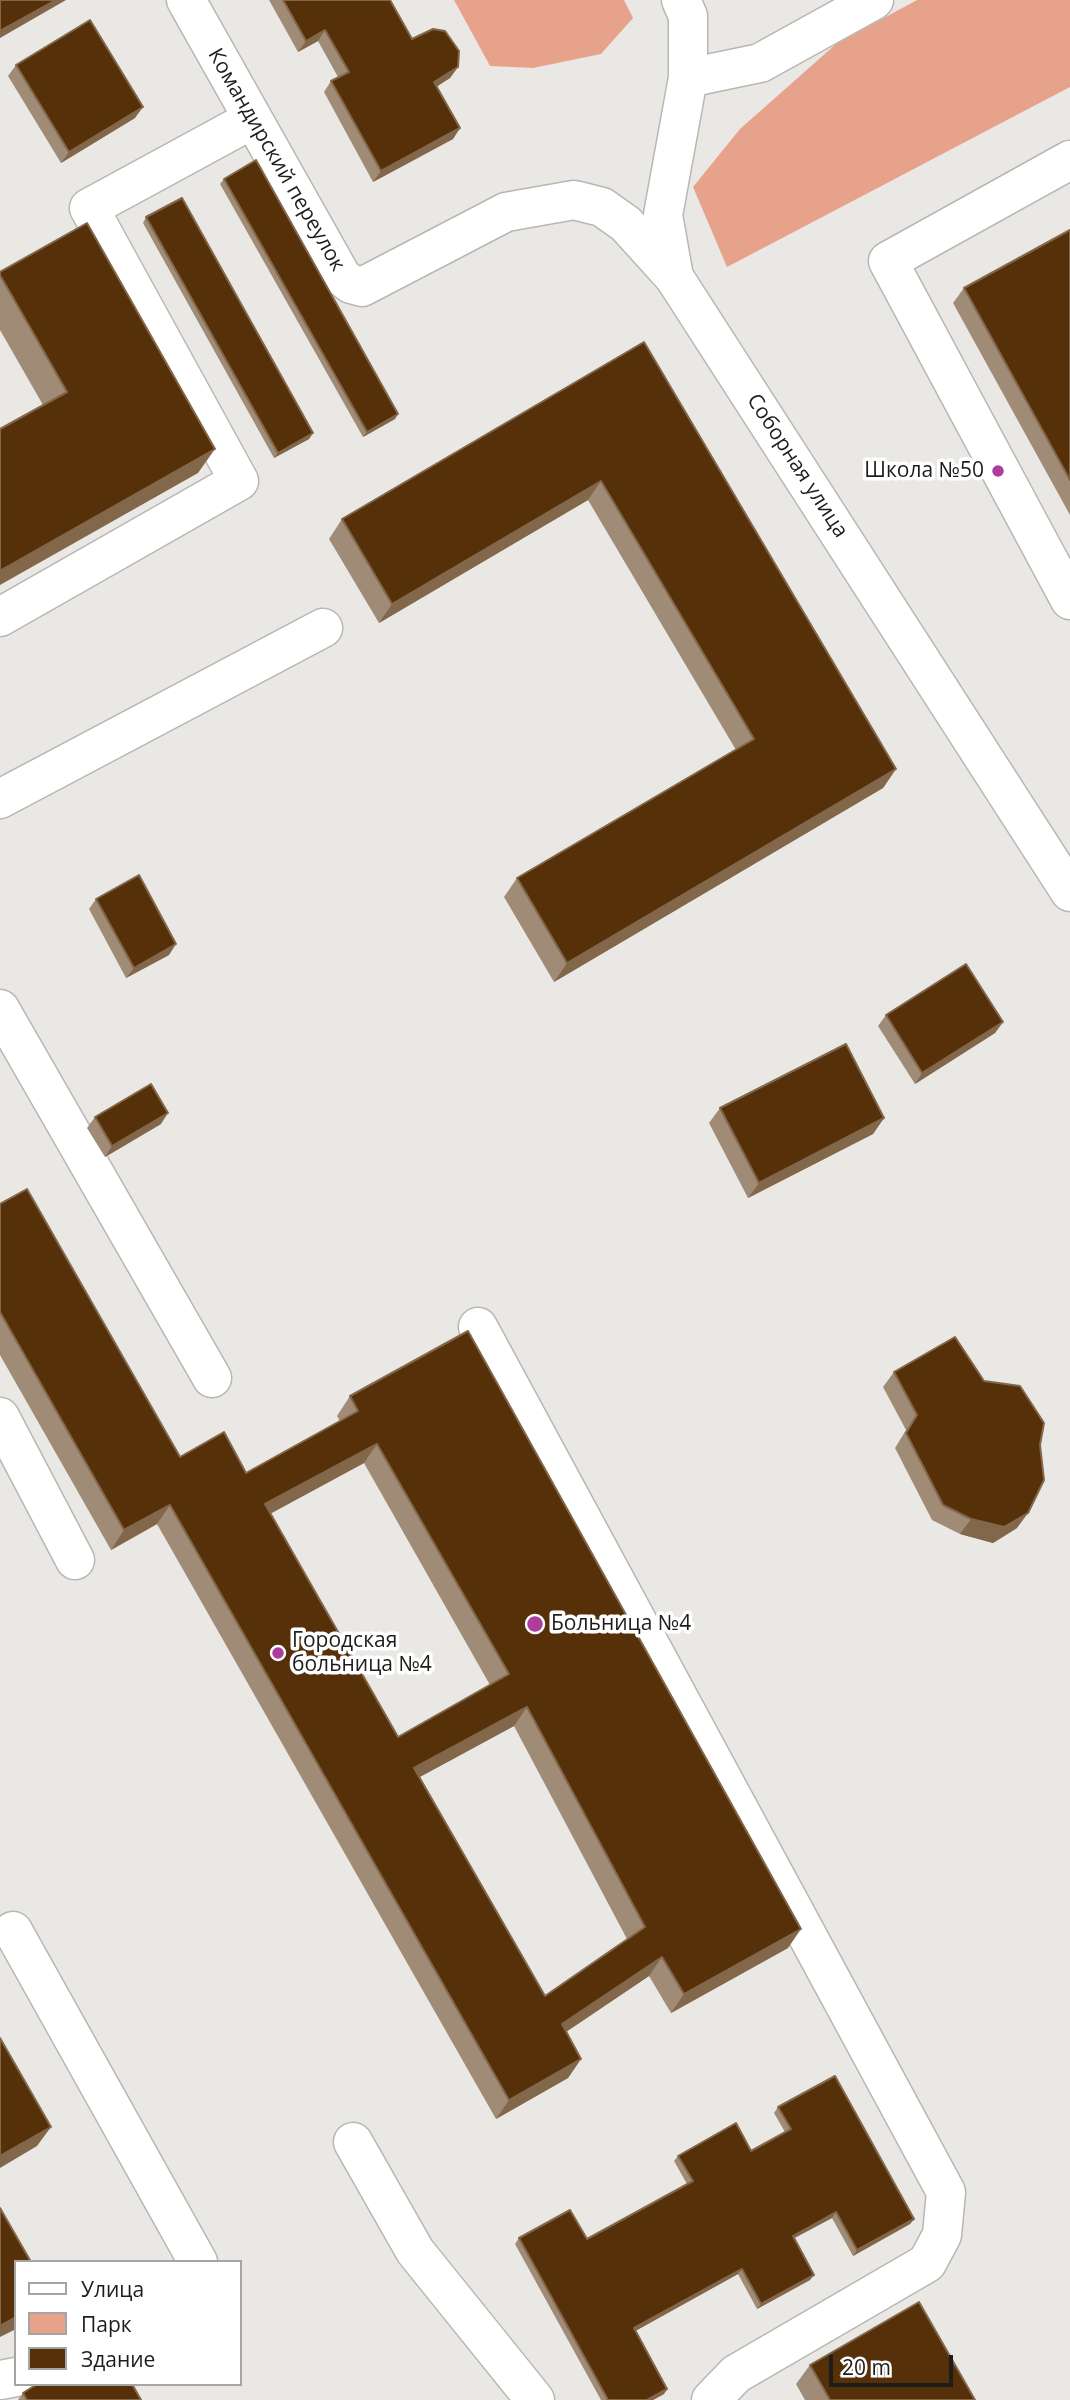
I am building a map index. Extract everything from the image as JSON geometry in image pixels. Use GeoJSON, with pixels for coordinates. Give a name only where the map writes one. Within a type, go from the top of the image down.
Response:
{"type":"FeatureCollection","features":[{"type":"Feature","properties":{"kind":"street","name":"Командирский переулок"},"geometry":{"type":"LineString","coordinates":[[186,0],[251,120],[342,277],[351,284],[362,287],[506,212],[574,200],[602,206],[626,224],[674,277]]}},
{"type":"Feature","properties":{"kind":"street","name":"Соборная улица"},"geometry":{"type":"LineString","coordinates":[[681,0],[688,16],[688,78],[663,215],[674,277],[1070,892]]}},
{"type":"Feature","properties":{"kind":"street"},"geometry":{"type":"LineString","coordinates":[[688,78],[760,63],[874,0]]}},
{"type":"Feature","properties":{"kind":"street"},"geometry":{"type":"LineString","coordinates":[[0,617],[239,481],[89,208],[251,120]]}},
{"type":"Feature","properties":{"kind":"street"},"geometry":{"type":"LineString","coordinates":[[1070,160],[888,261],[1070,600]]}},
{"type":"Feature","properties":{"kind":"street"},"geometry":{"type":"LineString","coordinates":[[0,799],[323,628]]}},
{"type":"Feature","properties":{"kind":"street"},"geometry":{"type":"LineString","coordinates":[[0,1009],[212,1378]]}},
{"type":"Feature","properties":{"kind":"street"},"geometry":{"type":"LineString","coordinates":[[478,1327],[946,2192],[943,2235],[927,2263],[732,2391]]}},
{"type":"Feature","properties":{"kind":"street"},"geometry":{"type":"LineString","coordinates":[[0,1417],[75,1560]]}},
{"type":"Feature","properties":{"kind":"street"},"geometry":{"type":"LineString","coordinates":[[13,1931],[197,2260]]}},
{"type":"Feature","properties":{"kind":"street"},"geometry":{"type":"LineString","coordinates":[[353,2143],[415,2251],[535,2400]]}},
{"type":"Feature","properties":{"kind":"green space"},"geometry":{"type":"Polygon","coordinates":[[[454,0],[624,0],[633,18],[601,54],[533,68],[490,66],[454,0]]]}},
{"type":"Feature","properties":{"kind":"green space"},"geometry":{"type":"Polygon","coordinates":[[[917,0],[1070,0],[1070,87],[727,267],[693,187],[740,129],[836,44],[917,0]]]}},
{"type":"Feature","properties":{"kind":"building"},"geometry":{"type":"Polygon","coordinates":[[[0,0],[56,0],[0,31],[0,0]]]}},
{"type":"Feature","properties":{"kind":"building"},"geometry":{"type":"Polygon","coordinates":[[[283,0],[390,0],[412,39],[433,29],[445,31],[459,51],[458,67],[434,82],[460,128],[381,171],[331,81],[349,72],[325,30],[306,41],[283,0]]]}},
{"type":"Feature","properties":{"kind":"building"},"geometry":{"type":"Polygon","coordinates":[[[90,20],[143,107],[69,152],[16,65],[90,20]]]}},
{"type":"Feature","properties":{"kind":"building"},"geometry":{"type":"Polygon","coordinates":[[[256,160],[398,414],[367,432],[224,179],[256,160]]]}},
{"type":"Feature","properties":{"kind":"building"},"geometry":{"type":"Polygon","coordinates":[[[182,198],[313,433],[278,453],[146,217],[182,198]]]}},
{"type":"Feature","properties":{"kind":"building"},"geometry":{"type":"Polygon","coordinates":[[[87,223],[215,449],[0,571],[0,429],[67,392],[0,272],[87,223]]]}},
{"type":"Feature","properties":{"kind":"building"},"geometry":{"type":"Polygon","coordinates":[[[1070,230],[1070,480],[964,288],[1070,230]]]}},
{"type":"Feature","properties":{"kind":"building"},"geometry":{"type":"Polygon","coordinates":[[[644,342],[896,769],[567,963],[517,878],[754,739],[601,481],[392,604],[342,519],[644,342]]]}},
{"type":"Feature","properties":{"kind":"building"},"geometry":{"type":"Polygon","coordinates":[[[139,875],[176,944],[134,968],[96,899],[139,875]]]}},
{"type":"Feature","properties":{"kind":"building"},"geometry":{"type":"Polygon","coordinates":[[[966,964],[1003,1022],[922,1073],[886,1015],[966,964]]]}},
{"type":"Feature","properties":{"kind":"building"},"geometry":{"type":"Polygon","coordinates":[[[846,1044],[884,1118],[759,1183],[720,1108],[846,1044]]]}},
{"type":"Feature","properties":{"kind":"building"},"geometry":{"type":"Polygon","coordinates":[[[151,1084],[168,1113],[112,1146],[95,1117],[151,1084]]]}},
{"type":"Feature","properties":{"kind":"building"},"geometry":{"type":"Polygon","coordinates":[[[27,1189],[180,1457],[224,1432],[246,1473],[358,1411],[350,1396],[468,1331],[801,1929],[684,1994],[662,1957],[562,2024],[581,2059],[509,2100],[170,1505],[124,1530],[0,1312],[0,1204],[27,1189]],[[377,1444],[265,1504],[398,1737],[509,1674],[377,1444]],[[527,1707],[414,1768],[545,1996],[645,1927],[527,1707]]]}},
{"type":"Feature","properties":{"kind":"building"},"geometry":{"type":"Polygon","coordinates":[[[955,1337],[984,1381],[1020,1386],[1044,1423],[1040,1445],[1044,1480],[1028,1513],[1004,1527],[971,1519],[943,1505],[906,1433],[917,1415],[894,1372],[955,1337]]]}},
{"type":"Feature","properties":{"kind":"building"},"geometry":{"type":"Polygon","coordinates":[[[0,2038],[51,2127],[0,2156],[0,2038]]]}},
{"type":"Feature","properties":{"kind":"building"},"geometry":{"type":"Polygon","coordinates":[[[835,2076],[914,2219],[857,2250],[836,2212],[793,2236],[814,2275],[761,2304],[742,2269],[634,2328],[667,2389],[647,2400],[608,2400],[519,2238],[570,2210],[587,2239],[693,2181],[678,2156],[736,2123],[751,2151],[791,2129],[778,2107],[835,2076]]]}},
{"type":"Feature","properties":{"kind":"building"},"geometry":{"type":"Polygon","coordinates":[[[0,2208],[30,2260],[14,2260],[14,2318],[0,2326],[0,2208]]]}},
{"type":"Feature","properties":{"kind":"building"},"geometry":{"type":"Polygon","coordinates":[[[919,2302],[975,2400],[830,2400],[810,2365],[919,2302]]]}},
{"type":"Feature","properties":{"kind":"building"},"geometry":{"type":"Polygon","coordinates":[[[34,2386],[133,2386],[141,2400],[27,2400],[23,2393],[34,2386]]]}},
{"type":"Feature","properties":{"kind":"place","name":"Школа №50"},"geometry":{"type":"Point","coordinates":[998,471]}},
{"type":"Feature","properties":{"kind":"place","name":"Больница №4"},"geometry":{"type":"Point","coordinates":[535,1624]}},
{"type":"Feature","properties":{"kind":"place","name":"Городская больница №4"},"geometry":{"type":"Point","coordinates":[278,1653]}}]}
